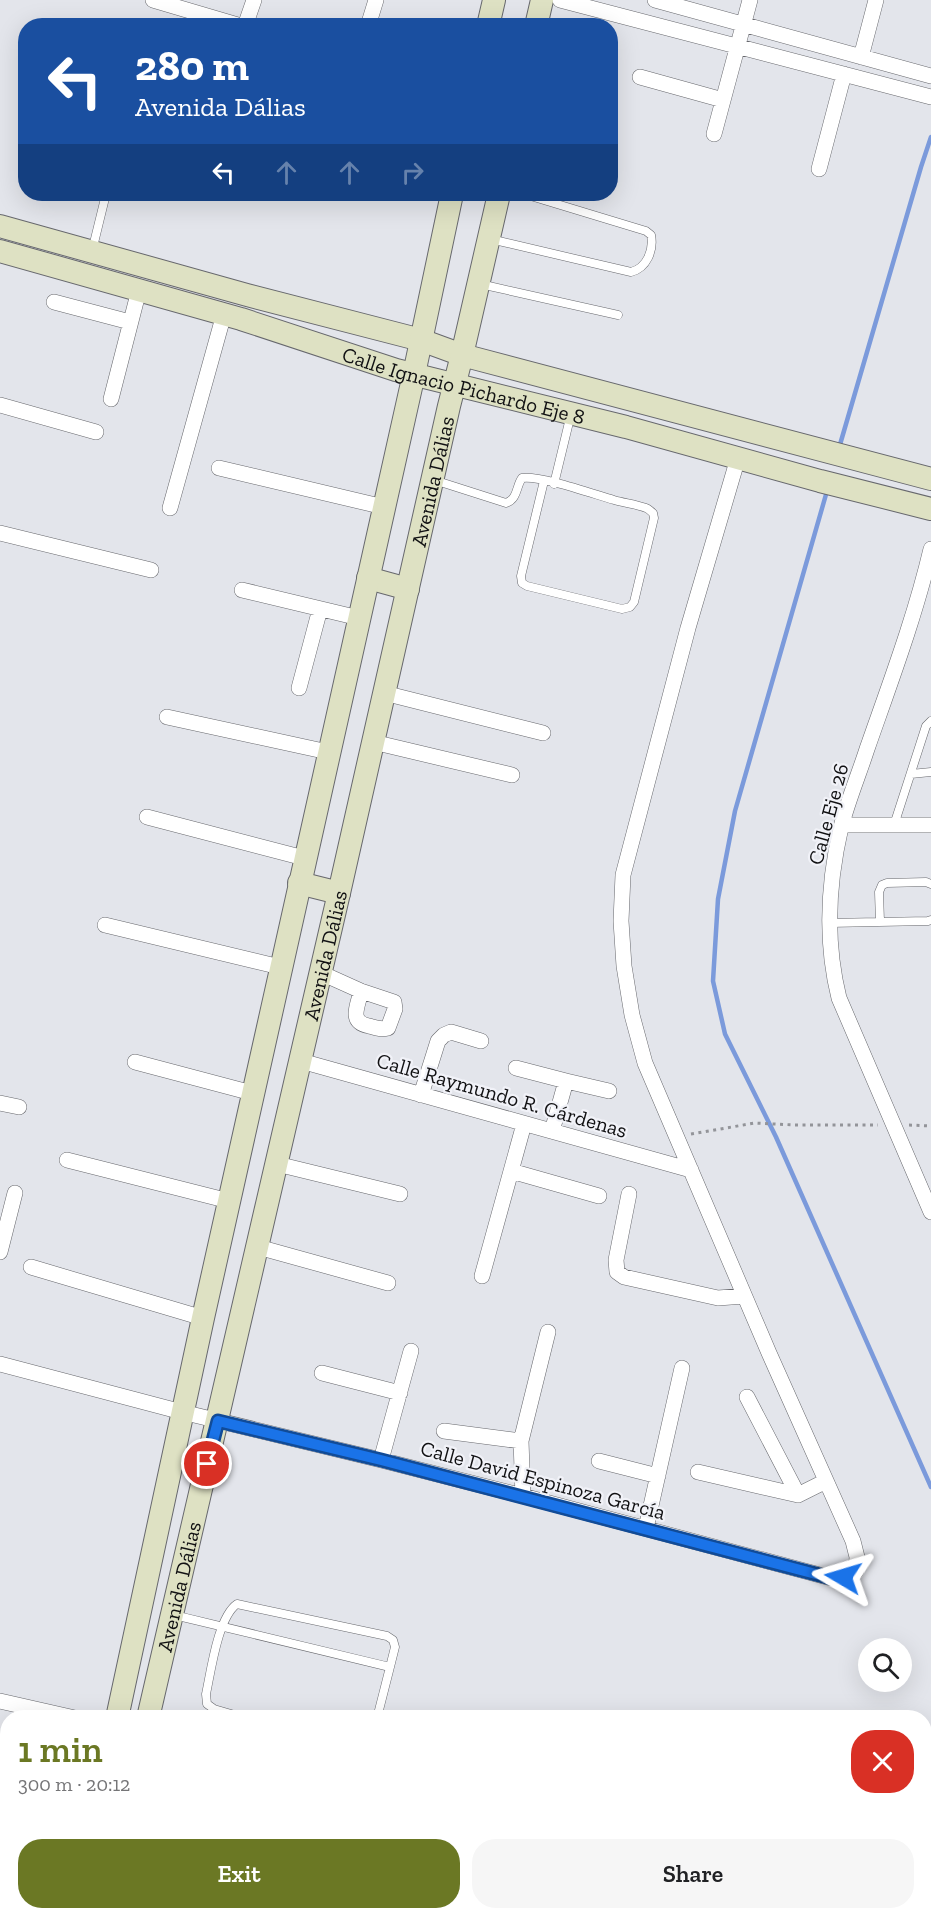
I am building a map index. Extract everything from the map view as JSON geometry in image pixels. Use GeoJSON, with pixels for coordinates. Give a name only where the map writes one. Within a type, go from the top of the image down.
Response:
{"type":"FeatureCollection","features":[{"type":"Feature","properties":{"kind":"main road"},"geometry":{"type":"LineString","coordinates":[[490,18],[494,0]]}},
{"type":"Feature","properties":{"kind":"main road"},"geometry":{"type":"LineString","coordinates":[[538,18],[542,0]]}},
{"type":"Feature","properties":{"kind":"main road","name":"Avenida Dálias"},"geometry":{"type":"LineString","coordinates":[[119,1710],[252,1093],[414,374],[451,201]]}},
{"type":"Feature","properties":{"kind":"main road","name":"Avenida Dálias"},"geometry":{"type":"LineString","coordinates":[[150,1710],[497,201]]}},
{"type":"Feature","properties":{"kind":"main road","name":"Calle Ignacio Pichardo Eje 8"},"geometry":{"type":"LineString","coordinates":[[0,226],[247,295],[421,340],[462,355],[931,479]]}},
{"type":"Feature","properties":{"kind":"main road","name":"Calle Ignacio Pichardo Eje 8"},"geometry":{"type":"LineString","coordinates":[[0,251],[224,314],[396,370],[626,427],[866,492],[928,513]]}},
{"type":"Feature","properties":{"kind":"main road"},"geometry":{"type":"LineString","coordinates":[[626,427],[632,400]]}},
{"type":"Feature","properties":{"kind":"main road"},"geometry":{"type":"LineString","coordinates":[[368,578],[408,589]]}},
{"type":"Feature","properties":{"kind":"main road"},"geometry":{"type":"LineString","coordinates":[[299,883],[339,893]]}},
{"type":"Feature","properties":{"kind":"main road"},"geometry":{"type":"LineString","coordinates":[[226,1212],[259,1239]]}},
{"type":"Feature","properties":{"kind":"street"},"geometry":{"type":"LineString","coordinates":[[153,0],[215,18]]}},
{"type":"Feature","properties":{"kind":"street"},"geometry":{"type":"LineString","coordinates":[[246,18],[254,0]]}},
{"type":"Feature","properties":{"kind":"street"},"geometry":{"type":"LineString","coordinates":[[370,18],[376,0]]}},
{"type":"Feature","properties":{"kind":"street"},"geometry":{"type":"LineString","coordinates":[[560,0],[931,97]]}},
{"type":"Feature","properties":{"kind":"street"},"geometry":{"type":"LineString","coordinates":[[655,0],[931,76]]}},
{"type":"Feature","properties":{"kind":"street"},"geometry":{"type":"LineString","coordinates":[[714,134],[750,0]]}},
{"type":"Feature","properties":{"kind":"street"},"geometry":{"type":"LineString","coordinates":[[861,57],[876,0]]}},
{"type":"Feature","properties":{"kind":"street"},"geometry":{"type":"LineString","coordinates":[[819,169],[844,74]]}},
{"type":"Feature","properties":{"kind":"street"},"geometry":{"type":"LineString","coordinates":[[640,77],[723,100]]}},
{"type":"Feature","properties":{"kind":"street"},"geometry":{"type":"LineString","coordinates":[[111,399],[139,290]]}},
{"type":"Feature","properties":{"kind":"street"},"geometry":{"type":"LineString","coordinates":[[54,302],[130,322]]}},
{"type":"Feature","properties":{"kind":"street"},"geometry":{"type":"LineString","coordinates":[[170,508],[224,314]]}},
{"type":"Feature","properties":{"kind":"street"},"geometry":{"type":"LineString","coordinates":[[0,405],[96,432]]}},
{"type":"Feature","properties":{"kind":"street"},"geometry":{"type":"LineString","coordinates":[[698,1472],[798,1495],[826,1481],[645,1063],[632,1015],[624,966],[621,921],[623,875],[688,628],[738,458]]}},
{"type":"Feature","properties":{"kind":"street"},"geometry":{"type":"LineString","coordinates":[[219,468],[384,507]]}},
{"type":"Feature","properties":{"kind":"street"},"geometry":{"type":"LineString","coordinates":[[0,533],[152,570]]}},
{"type":"Feature","properties":{"kind":"street","name":"Calle Eje 26"},"geometry":{"type":"LineString","coordinates":[[931,549],[925,591],[842,825],[832,880],[829,923],[833,975],[839,998],[931,1212]]}},
{"type":"Feature","properties":{"kind":"street"},"geometry":{"type":"LineString","coordinates":[[242,590],[359,618]]}},
{"type":"Feature","properties":{"kind":"street"},"geometry":{"type":"LineString","coordinates":[[299,688],[320,609]]}},
{"type":"Feature","properties":{"kind":"street"},"geometry":{"type":"LineString","coordinates":[[384,693],[543,733]]}},
{"type":"Feature","properties":{"kind":"street"},"geometry":{"type":"LineString","coordinates":[[167,717],[328,752]]}},
{"type":"Feature","properties":{"kind":"street"},"geometry":{"type":"LineString","coordinates":[[374,742],[512,775]]}},
{"type":"Feature","properties":{"kind":"street"},"geometry":{"type":"LineString","coordinates":[[147,817],[304,858]]}},
{"type":"Feature","properties":{"kind":"street"},"geometry":{"type":"LineString","coordinates":[[842,825],[931,825]]}},
{"type":"Feature","properties":{"kind":"street"},"geometry":{"type":"LineString","coordinates":[[105,925],[280,967]]}},
{"type":"Feature","properties":{"kind":"street"},"geometry":{"type":"LineString","coordinates":[[321,973],[362,991]]}},
{"type":"Feature","properties":{"kind":"street"},"geometry":{"type":"LineString","coordinates":[[421,1095],[438,1041],[444,1035],[451,1032],[481,1041]]}},
{"type":"Feature","properties":{"kind":"street","name":"Calle Raymundo R. Cárdenas"},"geometry":{"type":"LineString","coordinates":[[301,1061],[691,1170]]}},
{"type":"Feature","properties":{"kind":"street"},"geometry":{"type":"LineString","coordinates":[[135,1062],[252,1093]]}},
{"type":"Feature","properties":{"kind":"street"},"geometry":{"type":"LineString","coordinates":[[516,1068],[609,1091]]}},
{"type":"Feature","properties":{"kind":"street"},"geometry":{"type":"LineString","coordinates":[[552,1131],[566,1081]]}},
{"type":"Feature","properties":{"kind":"street"},"geometry":{"type":"LineString","coordinates":[[0,1103],[19,1107]]}},
{"type":"Feature","properties":{"kind":"street"},"geometry":{"type":"LineString","coordinates":[[482,1276],[524,1124]]}},
{"type":"Feature","properties":{"kind":"street"},"geometry":{"type":"LineString","coordinates":[[66,1160],[226,1212]]}},
{"type":"Feature","properties":{"kind":"street"},"geometry":{"type":"LineString","coordinates":[[277,1164],[400,1194]]}},
{"type":"Feature","properties":{"kind":"street"},"geometry":{"type":"LineString","coordinates":[[511,1171],[599,1196]]}},
{"type":"Feature","properties":{"kind":"street"},"geometry":{"type":"LineString","coordinates":[[0,1252],[15,1193]]}},
{"type":"Feature","properties":{"kind":"street"},"geometry":{"type":"LineString","coordinates":[[629,1194],[616,1260],[617,1272],[624,1277],[718,1298],[744,1296]]}},
{"type":"Feature","properties":{"kind":"street"},"geometry":{"type":"LineString","coordinates":[[259,1239],[388,1283]]}},
{"type":"Feature","properties":{"kind":"street"},"geometry":{"type":"LineString","coordinates":[[31,1267],[203,1318]]}},
{"type":"Feature","properties":{"kind":"street"},"geometry":{"type":"LineString","coordinates":[[523,1496],[521,1441],[548,1332]]}},
{"type":"Feature","properties":{"kind":"street"},"geometry":{"type":"LineString","coordinates":[[381,1460],[411,1351]]}},
{"type":"Feature","properties":{"kind":"street"},"geometry":{"type":"LineString","coordinates":[[0,1364],[182,1412]]}},
{"type":"Feature","properties":{"kind":"street"},"geometry":{"type":"LineString","coordinates":[[646,1528],[682,1368]]}},
{"type":"Feature","properties":{"kind":"street"},"geometry":{"type":"LineString","coordinates":[[322,1373],[400,1393]]}},
{"type":"Feature","properties":{"kind":"street"},"geometry":{"type":"LineString","coordinates":[[747,1397],[798,1495]]}},
{"type":"Feature","properties":{"kind":"street","name":"Calle David Espinoza García"},"geometry":{"type":"LineString","coordinates":[[182,1412],[523,1496],[831,1578],[843,1577],[856,1571],[857,1557],[853,1541],[826,1481]]}},
{"type":"Feature","properties":{"kind":"street"},"geometry":{"type":"LineString","coordinates":[[444,1431],[521,1441]]}},
{"type":"Feature","properties":{"kind":"street"},"geometry":{"type":"LineString","coordinates":[[599,1461],[658,1476]]}},
{"type":"Feature","properties":{"kind":"street"},"geometry":{"type":"LineString","coordinates":[[0,1701],[40,1710]]}},
{"type":"Feature","properties":{"kind":"lane"},"geometry":{"type":"LineString","coordinates":[[92,252],[104,201]]}},
{"type":"Feature","properties":{"kind":"lane"},"geometry":{"type":"LineString","coordinates":[[489,239],[631,272],[639,270],[646,263],[652,241],[651,235],[646,231],[547,201]]}},
{"type":"Feature","properties":{"kind":"lane"},"geometry":{"type":"LineString","coordinates":[[478,284],[618,315]]}},
{"type":"Feature","properties":{"kind":"lane"},"geometry":{"type":"LineString","coordinates":[[554,484],[572,413]]}},
{"type":"Feature","properties":{"kind":"lane"},"geometry":{"type":"LineString","coordinates":[[432,479],[506,503],[515,497],[522,478],[528,477],[544,481],[554,484],[648,508],[654,518],[630,608],[622,609],[522,583],[521,576],[544,481]]}},
{"type":"Feature","properties":{"kind":"lane"},"geometry":{"type":"LineString","coordinates":[[894,825],[926,726],[931,721]]}},
{"type":"Feature","properties":{"kind":"lane"},"geometry":{"type":"LineString","coordinates":[[911,774],[931,772]]}},
{"type":"Feature","properties":{"kind":"lane"},"geometry":{"type":"LineString","coordinates":[[880,922],[879,892],[882,885],[926,882],[931,884]]}},
{"type":"Feature","properties":{"kind":"lane"},"geometry":{"type":"LineString","coordinates":[[829,923],[931,920]]}},
{"type":"Feature","properties":{"kind":"lane"},"geometry":{"type":"LineString","coordinates":[[214,1710],[207,1704],[206,1694],[223,1626],[231,1608],[237,1604],[387,1636],[393,1640],[395,1647],[379,1710]]}},
{"type":"Feature","properties":{"kind":"lane"},"geometry":{"type":"LineString","coordinates":[[172,1614],[390,1667]]}},
{"type":"Feature","properties":{"kind":"path"},"geometry":{"type":"LineString","coordinates":[[676,1136],[755,1123],[931,1126]]}},
{"type":"Feature","properties":{"kind":"waterway"},"geometry":{"type":"LineString","coordinates":[[839,448],[931,137]]}},
{"type":"Feature","properties":{"kind":"waterway"},"geometry":{"type":"LineString","coordinates":[[827,491],[735,811],[718,899],[713,981],[725,1034],[776,1137],[931,1487]]}},
{"type":"Feature","properties":{"kind":"route"},"geometry":{"type":"LineString","coordinates":[[207,1464],[218,1421],[381,1460],[831,1578],[843,1577]]}}]}
